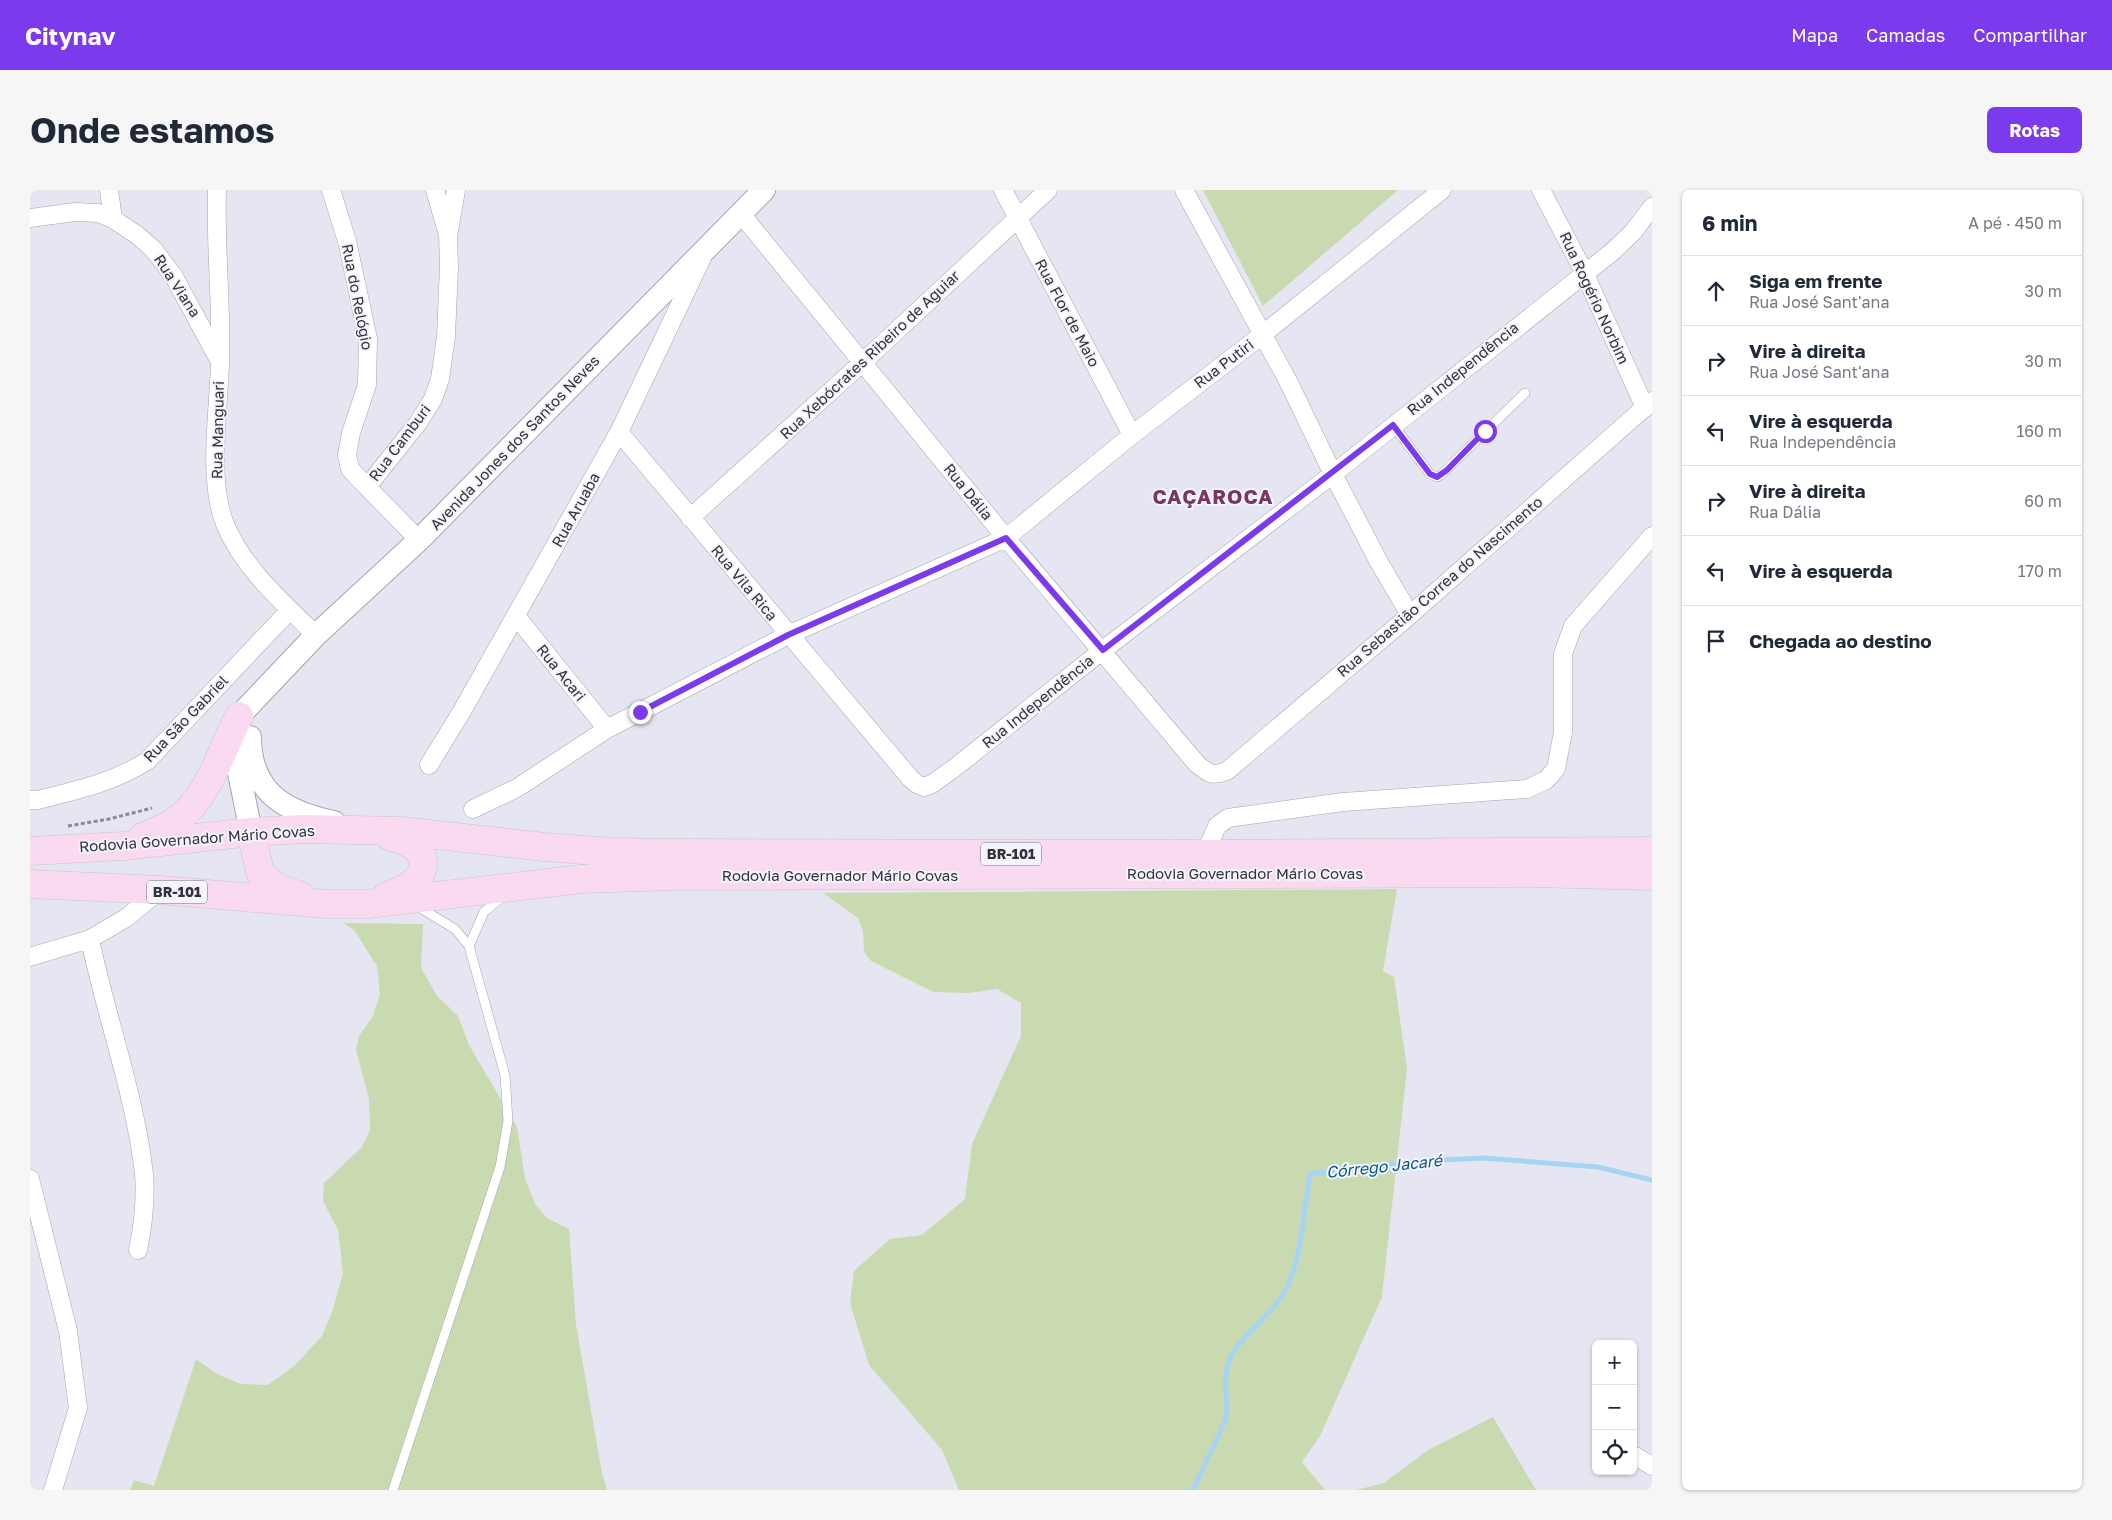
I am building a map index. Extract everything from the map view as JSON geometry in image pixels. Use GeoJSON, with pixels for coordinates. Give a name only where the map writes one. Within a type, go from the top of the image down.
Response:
{"type":"FeatureCollection","features":[{"type":"Feature","properties":{"kind":"main road"},"geometry":{"type":"LineString","coordinates":[[123,846],[177,821],[194,804],[205,787],[239,716]]}},
{"type":"Feature","properties":{"kind":"main road","name":"Rodovia Governador Mário Covas"},"geometry":{"type":"LineString","coordinates":[[30,851],[123,846],[251,832],[371,830],[611,852],[1205,854],[1652,851]]}},
{"type":"Feature","properties":{"kind":"main road"},"geometry":{"type":"LineString","coordinates":[[368,904],[406,888],[416,881],[422,873],[423,861],[419,850],[413,845],[371,830]]}},
{"type":"Feature","properties":{"kind":"main road"},"geometry":{"type":"LineString","coordinates":[[251,832],[260,872],[266,880],[283,890],[325,904]]}},
{"type":"Feature","properties":{"kind":"main road","name":"Rodovia Governador Mário Covas"},"geometry":{"type":"LineString","coordinates":[[30,884],[160,890],[325,904],[368,904],[581,879],[671,876],[1531,873],[1647,879]]}},
{"type":"Feature","properties":{"kind":"street"},"geometry":{"type":"LineString","coordinates":[[109,190],[113,219]]}},
{"type":"Feature","properties":{"kind":"street","name":"Rua Manguari"},"geometry":{"type":"LineString","coordinates":[[217,190],[220,362],[216,436],[217,491],[224,522],[241,555],[290,610],[316,635]]}},
{"type":"Feature","properties":{"kind":"street","name":"Rua do Relógio"},"geometry":{"type":"LineString","coordinates":[[331,190],[347,241],[368,339],[367,385],[351,433],[347,455],[350,468],[367,487]]}},
{"type":"Feature","properties":{"kind":"street"},"geometry":{"type":"LineString","coordinates":[[435,190],[448,235]]}},
{"type":"Feature","properties":{"kind":"street"},"geometry":{"type":"LineString","coordinates":[[448,235],[456,190]]}},
{"type":"Feature","properties":{"kind":"street","name":"Avenida Jones dos Santos Neves"},"geometry":{"type":"LineString","coordinates":[[239,716],[316,635],[419,540],[764,190]]}},
{"type":"Feature","properties":{"kind":"street","name":"Rua Flor de Maio"},"geometry":{"type":"LineString","coordinates":[[1003,190],[1132,435]]}},
{"type":"Feature","properties":{"kind":"street","name":"Rua Xebócrates Ribeiro de Aguiar"},"geometry":{"type":"LineString","coordinates":[[690,518],[862,363],[1048,190]]}},
{"type":"Feature","properties":{"kind":"street"},"geometry":{"type":"LineString","coordinates":[[1184,190],[1288,381],[1333,474],[1380,564],[1410,614]]}},
{"type":"Feature","properties":{"kind":"street","name":"Rua Putiri"},"geometry":{"type":"LineString","coordinates":[[473,810],[517,788],[607,729],[788,635],[1006,538],[1132,435],[1262,335],[1442,190]]}},
{"type":"Feature","properties":{"kind":"street","name":"Rua Rogério Norbim"},"geometry":{"type":"LineString","coordinates":[[1541,190],[1584,272],[1648,404]]}},
{"type":"Feature","properties":{"kind":"street","name":"Rua Independência"},"geometry":{"type":"LineString","coordinates":[[910,778],[924,787],[939,779],[1103,650],[1333,474],[1584,272],[1612,252],[1633,232],[1652,207]]}},
{"type":"Feature","properties":{"kind":"street","name":"Rua Viana"},"geometry":{"type":"LineString","coordinates":[[30,218],[75,212],[98,213],[113,219],[137,235],[153,249],[168,268],[200,322],[220,362]]}},
{"type":"Feature","properties":{"kind":"street","name":"Rua Dália"},"geometry":{"type":"LineString","coordinates":[[741,214],[1006,538],[1103,650],[1197,764],[1207,773],[1215,775],[1227,772]]}},
{"type":"Feature","properties":{"kind":"street","name":"Rua Camburi"},"geometry":{"type":"LineString","coordinates":[[419,540],[367,487],[418,423],[433,399],[440,379],[446,337],[449,266],[448,235]]}},
{"type":"Feature","properties":{"kind":"street","name":"Rua Aruaba"},"geometry":{"type":"LineString","coordinates":[[429,765],[516,616],[619,432],[708,246]]}},
{"type":"Feature","properties":{"kind":"street","name":"Rua Sebastião Correa do Nascimento"},"geometry":{"type":"LineString","coordinates":[[1227,772],[1648,404]]}},
{"type":"Feature","properties":{"kind":"street","name":"Rua Vila Rica"},"geometry":{"type":"LineString","coordinates":[[619,432],[910,778]]}},
{"type":"Feature","properties":{"kind":"street"},"geometry":{"type":"LineString","coordinates":[[1205,854],[1216,826],[1228,818],[1343,802],[1527,789],[1546,780],[1556,769],[1563,732],[1563,654],[1573,626],[1652,536]]}},
{"type":"Feature","properties":{"kind":"street","name":"Rua São Gabriel"},"geometry":{"type":"LineString","coordinates":[[30,800],[38,800],[96,786],[125,775],[148,761],[290,610]]}},
{"type":"Feature","properties":{"kind":"street","name":"Rua Acari"},"geometry":{"type":"LineString","coordinates":[[516,616],[607,729]]}},
{"type":"Feature","properties":{"kind":"street","name":"Avenida Jones dos Santos Neves"},"geometry":{"type":"LineString","coordinates":[[262,691],[252,720],[250,752],[253,766],[266,790],[280,803],[311,818],[371,830]]}},
{"type":"Feature","properties":{"kind":"street"},"geometry":{"type":"LineString","coordinates":[[239,716],[236,758],[251,832]]}},
{"type":"Feature","properties":{"kind":"street"},"geometry":{"type":"LineString","coordinates":[[30,957],[90,938],[126,918],[160,890]]}},
{"type":"Feature","properties":{"kind":"street"},"geometry":{"type":"LineString","coordinates":[[90,938],[110,1023],[132,1102],[144,1175],[144,1221],[138,1250]]}},
{"type":"Feature","properties":{"kind":"street"},"geometry":{"type":"LineString","coordinates":[[30,1179],[68,1331],[78,1408],[53,1490]]}},
{"type":"Feature","properties":{"kind":"street"},"geometry":{"type":"LineString","coordinates":[[1637,1457],[1652,1466]]}},
{"type":"Feature","properties":{"kind":"lane"},"geometry":{"type":"LineString","coordinates":[[1393,425],[1430,474],[1437,477],[1525,393]]}},
{"type":"Feature","properties":{"kind":"lane"},"geometry":{"type":"LineString","coordinates":[[469,946],[484,912],[499,898],[520,885]]}},
{"type":"Feature","properties":{"kind":"lane"},"geometry":{"type":"LineString","coordinates":[[393,1490],[500,1167],[508,1122],[505,1075],[469,946],[455,929],[405,901]]}},
{"type":"Feature","properties":{"kind":"path"},"geometry":{"type":"LineString","coordinates":[[59,827],[109,819],[155,807]]}},
{"type":"Feature","properties":{"kind":"green space"},"geometry":{"type":"Polygon","coordinates":[[[1203,190],[1398,190],[1263,306],[1203,190]]]}},
{"type":"Feature","properties":{"kind":"green space"},"geometry":{"type":"Polygon","coordinates":[[[1397,889],[1383,971],[1394,977],[1407,1069],[1382,1297],[1320,1436],[1302,1462],[1325,1490],[959,1490],[942,1450],[869,1365],[850,1303],[854,1271],[890,1239],[922,1235],[965,1199],[972,1144],[1021,1036],[1021,1003],[997,989],[969,993],[933,992],[871,961],[864,952],[863,931],[858,918],[823,893],[1397,889]]]}},
{"type":"Feature","properties":{"kind":"green space"},"geometry":{"type":"Polygon","coordinates":[[[343,923],[423,924],[421,968],[437,996],[458,1016],[469,1045],[517,1127],[525,1179],[536,1205],[547,1218],[569,1229],[576,1324],[602,1473],[607,1490],[130,1490],[134,1480],[154,1486],[196,1359],[217,1374],[240,1384],[268,1385],[295,1365],[322,1336],[333,1309],[343,1273],[338,1230],[323,1201],[324,1183],[362,1147],[370,1130],[369,1099],[356,1050],[359,1036],[373,1016],[380,994],[377,966],[354,930],[343,923]]]}},
{"type":"Feature","properties":{"kind":"green space"},"geometry":{"type":"Polygon","coordinates":[[[1493,1417],[1536,1490],[1356,1490],[1384,1483],[1428,1450],[1493,1417]]]}},
{"type":"Feature","properties":{"kind":"waterway","name":"Córrego Jacaré"},"geometry":{"type":"LineString","coordinates":[[1193,1490],[1225,1421],[1227,1406],[1226,1376],[1229,1361],[1246,1336],[1282,1296],[1294,1270],[1310,1174],[1421,1161],[1483,1158],[1598,1167],[1652,1180]]}},
{"type":"Feature","properties":{"kind":"district","name":"CAÇAROCA"},"geometry":{"type":"Point","coordinates":[1213,497]}},
{"type":"Feature","properties":{"kind":"route"},"geometry":{"type":"LineString","coordinates":[[640,712],[788,635],[1006,538],[1103,650],[1333,474],[1393,425],[1430,474],[1437,477],[1447,470],[1485,431]]}}]}
